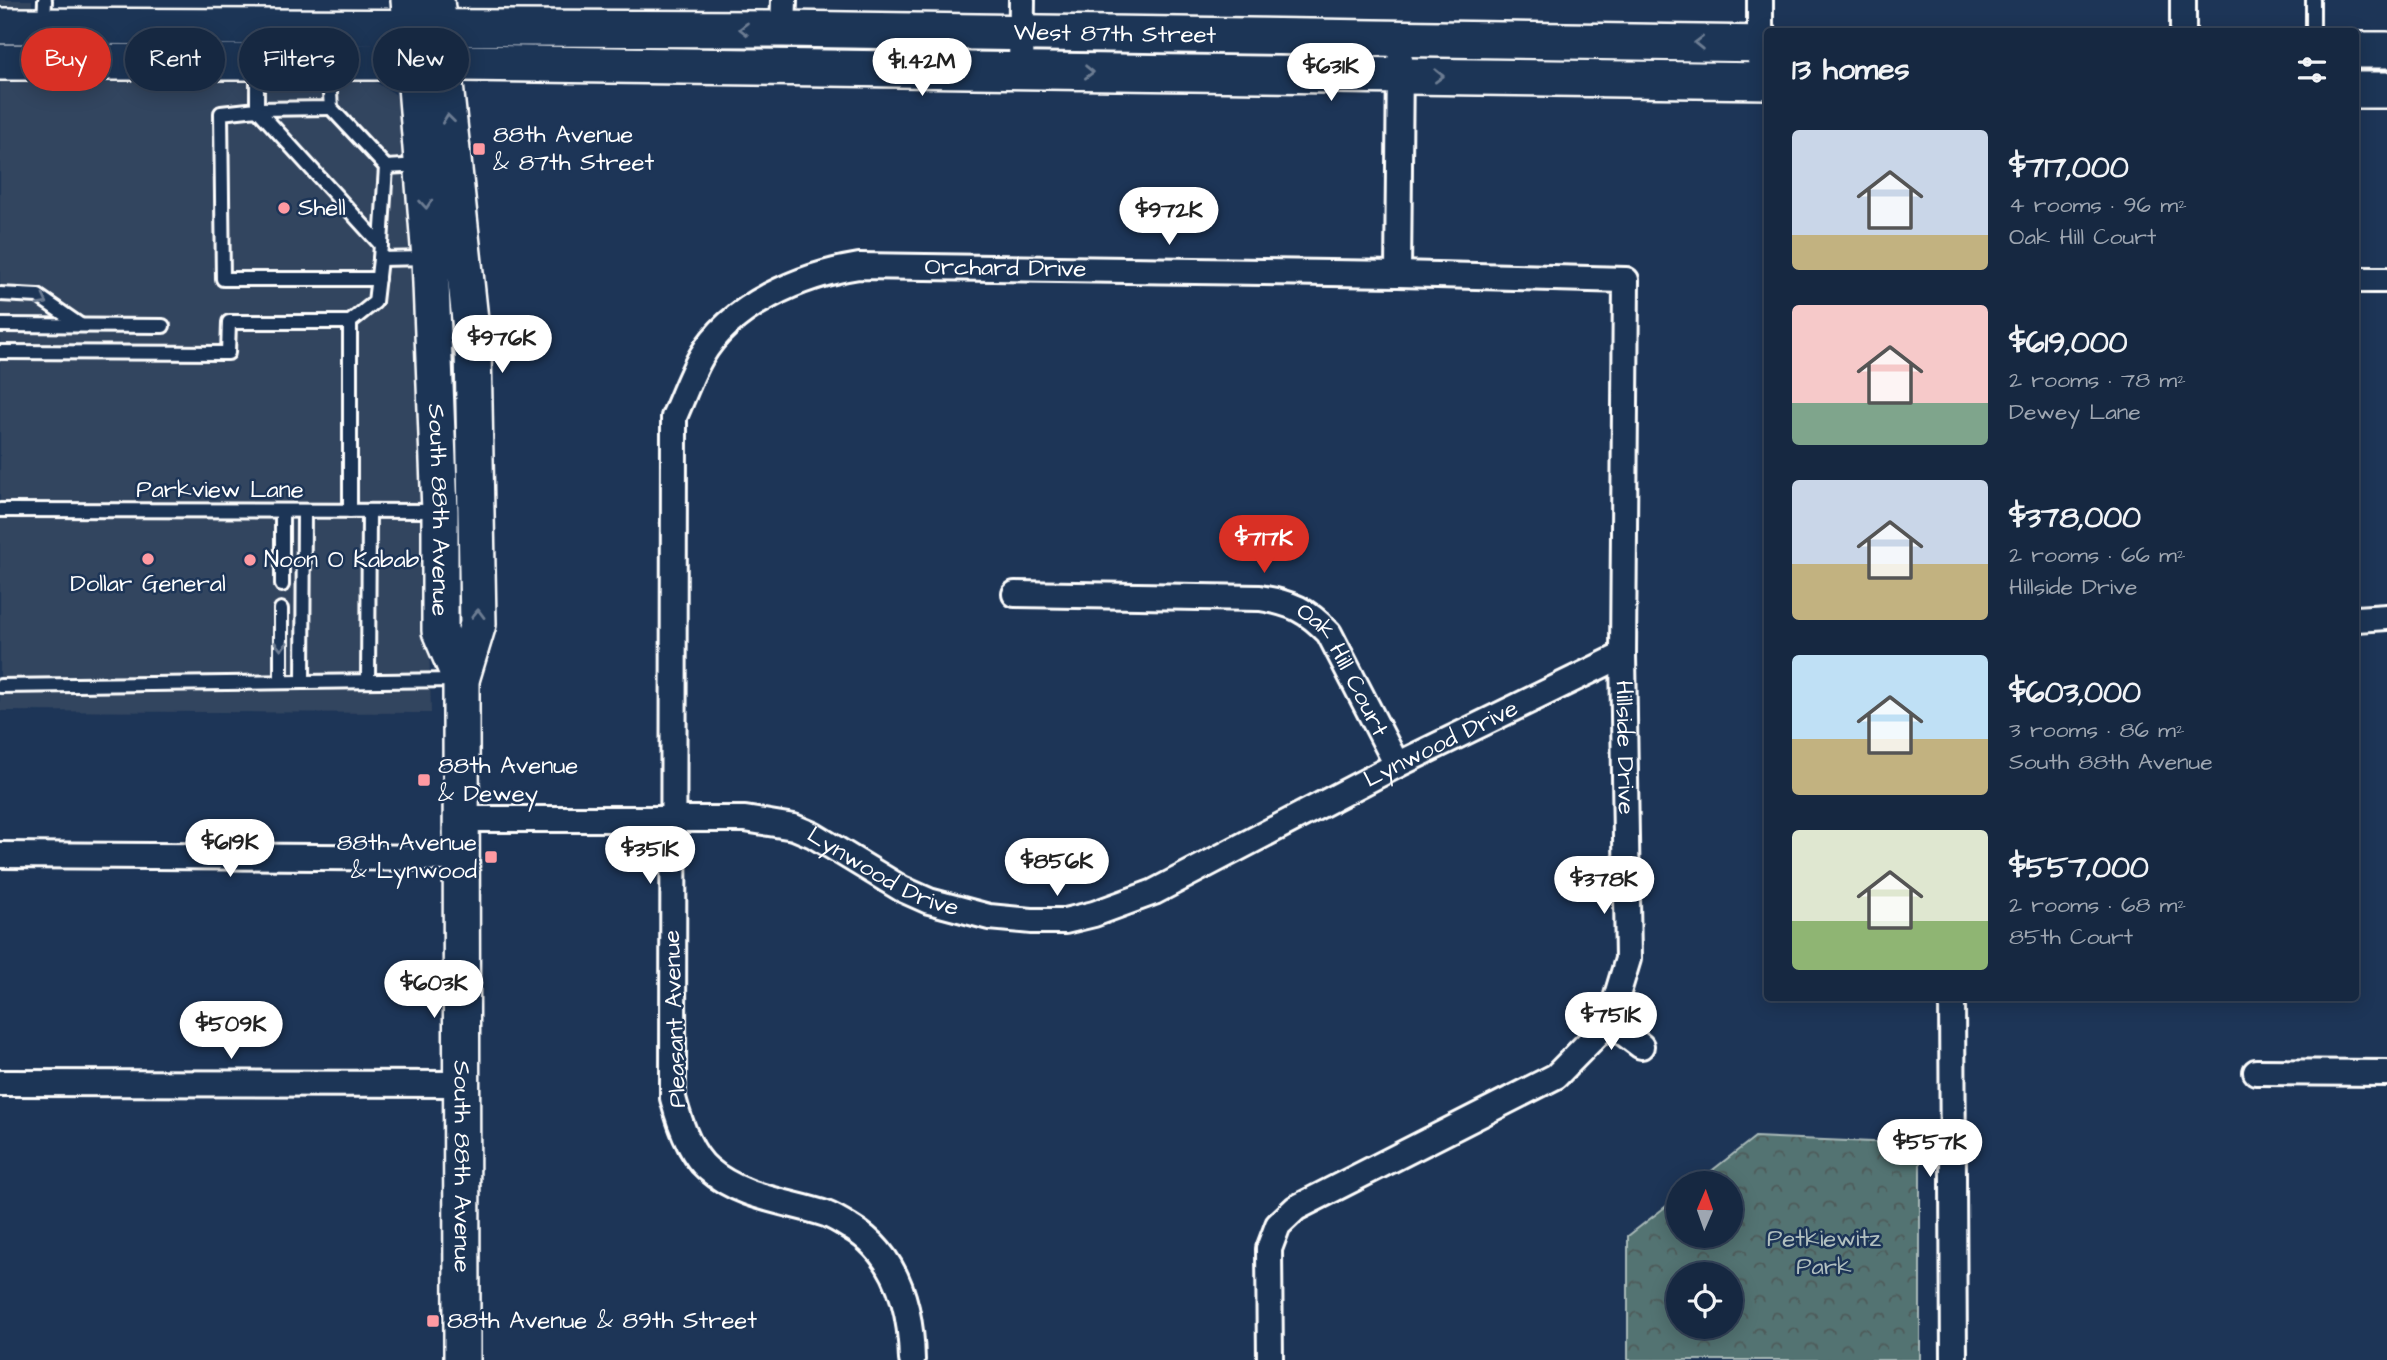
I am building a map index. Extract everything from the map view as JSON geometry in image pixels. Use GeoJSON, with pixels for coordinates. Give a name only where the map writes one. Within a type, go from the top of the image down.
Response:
{"type":"FeatureCollection","features":[{"type":"Feature","properties":{"kind":"main road","name":"West 87th Street"},"geometry":{"type":"LineString","coordinates":[[0,26],[45,13],[784,14],[1022,17],[1400,38],[1764,44]]}},
{"type":"Feature","properties":{"kind":"main road"},"geometry":{"type":"LineString","coordinates":[[2359,50],[2387,50]]}},
{"type":"Feature","properties":{"kind":"main road","name":"West 87th Street"},"geometry":{"type":"LineString","coordinates":[[0,62],[239,62]]}},
{"type":"Feature","properties":{"kind":"main road","name":"West 87th Street"},"geometry":{"type":"LineString","coordinates":[[469,64],[1764,81]]}},
{"type":"Feature","properties":{"kind":"main road"},"geometry":{"type":"LineString","coordinates":[[2359,90],[2387,90]]}},
{"type":"Feature","properties":{"kind":"main road","name":"South 88th Avenue"},"geometry":{"type":"LineString","coordinates":[[427,91],[423,164],[430,258],[440,511],[440,631],[461,680]]}},
{"type":"Feature","properties":{"kind":"main road","name":"South 88th Avenue"},"geometry":{"type":"LineString","coordinates":[[433,91],[473,348],[478,624],[461,680],[462,1360]]}},
{"type":"Feature","properties":{"kind":"street"},"geometry":{"type":"LineString","coordinates":[[1760,0],[1764,81]]}},
{"type":"Feature","properties":{"kind":"street"},"geometry":{"type":"LineString","coordinates":[[2183,0],[2183,28]]}},
{"type":"Feature","properties":{"kind":"street"},"geometry":{"type":"LineString","coordinates":[[1021,71],[1022,17]]}},
{"type":"Feature","properties":{"kind":"street"},"geometry":{"type":"LineString","coordinates":[[1398,274],[1400,38]]}},
{"type":"Feature","properties":{"kind":"street","name":"Orchard Drive"},"geometry":{"type":"LineString","coordinates":[[734,317],[799,281],[830,271],[859,266],[1626,280]]}},
{"type":"Feature","properties":{"kind":"street","name":"Hillside Drive"},"geometry":{"type":"LineString","coordinates":[[1270,1360],[1269,1250],[1278,1225],[1296,1208],[1556,1076],[1609,1022],[1628,959],[1623,655],[1626,280]]}},
{"type":"Feature","properties":{"kind":"street"},"geometry":{"type":"LineString","coordinates":[[2359,280],[2387,280]]}},
{"type":"Feature","properties":{"kind":"street","name":"Pleasant Avenue"},"geometry":{"type":"LineString","coordinates":[[734,317],[701,356],[674,417],[673,1098],[679,1124],[706,1168],[754,1195],[829,1215],[857,1231],[878,1249],[895,1276],[907,1304],[912,1360]]}},
{"type":"Feature","properties":{"kind":"street","name":"Oak Hill Court"},"geometry":{"type":"LineString","coordinates":[[1015,594],[1260,598],[1298,607],[1315,618],[1329,634],[1397,765]]}},
{"type":"Feature","properties":{"kind":"street"},"geometry":{"type":"LineString","coordinates":[[2359,619],[2387,617]]}},
{"type":"Feature","properties":{"kind":"street","name":"Lynwood Drive"},"geometry":{"type":"LineString","coordinates":[[461,819],[745,819],[794,827],[813,835],[902,889],[929,901],[996,918],[1065,921],[1094,914],[1154,892],[1397,765],[1623,655]]}},
{"type":"Feature","properties":{"kind":"street"},"geometry":{"type":"LineString","coordinates":[[0,855],[461,858]]}},
{"type":"Feature","properties":{"kind":"street"},"geometry":{"type":"LineString","coordinates":[[1952,1001],[1954,1360]]}},
{"type":"Feature","properties":{"kind":"street"},"geometry":{"type":"LineString","coordinates":[[1609,1022],[1641,1046]]}},
{"type":"Feature","properties":{"kind":"street"},"geometry":{"type":"LineString","coordinates":[[2256,1072],[2387,1073]]}},
{"type":"Feature","properties":{"kind":"street"},"geometry":{"type":"LineString","coordinates":[[0,1083],[462,1084]]}},
{"type":"Feature","properties":{"kind":"lane"},"geometry":{"type":"LineString","coordinates":[[2313,0],[2313,28]]}},
{"type":"Feature","properties":{"kind":"lane"},"geometry":{"type":"LineString","coordinates":[[257,91],[257,108],[381,245]]}},
{"type":"Feature","properties":{"kind":"lane"},"geometry":{"type":"LineString","coordinates":[[0,352],[229,353],[229,322],[350,322],[375,302],[386,167],[331,108],[330,91]]}},
{"type":"Feature","properties":{"kind":"lane"},"geometry":{"type":"LineString","coordinates":[[331,108],[257,108],[221,113],[223,279],[378,279]]}},
{"type":"Feature","properties":{"kind":"lane"},"geometry":{"type":"LineString","coordinates":[[386,167],[423,164]]}},
{"type":"Feature","properties":{"kind":"lane"},"geometry":{"type":"LineString","coordinates":[[380,258],[430,258]]}},
{"type":"Feature","properties":{"kind":"lane"},"geometry":{"type":"LineString","coordinates":[[0,294],[37,296],[80,325]]}},
{"type":"Feature","properties":{"kind":"lane"},"geometry":{"type":"LineString","coordinates":[[350,322],[350,511]]}},
{"type":"Feature","properties":{"kind":"lane"},"geometry":{"type":"LineString","coordinates":[[0,325],[163,326]]}},
{"type":"Feature","properties":{"kind":"lane","name":"Parkview Lane"},"geometry":{"type":"LineString","coordinates":[[0,510],[440,511]]}},
{"type":"Feature","properties":{"kind":"lane"},"geometry":{"type":"LineString","coordinates":[[282,511],[282,585]]}},
{"type":"Feature","properties":{"kind":"lane"},"geometry":{"type":"LineString","coordinates":[[303,682],[304,511]]}},
{"type":"Feature","properties":{"kind":"lane"},"geometry":{"type":"LineString","coordinates":[[368,681],[369,511]]}},
{"type":"Feature","properties":{"kind":"lane"},"geometry":{"type":"LineString","coordinates":[[281,682],[282,609]]}},
{"type":"Feature","properties":{"kind":"lane"},"geometry":{"type":"LineString","coordinates":[[0,686],[461,680]]}},
{"type":"Feature","properties":{"kind":"shaded area"},"geometry":{"type":"Polygon","coordinates":[[[0,0],[32,0],[32,10],[0,10],[0,0]]]}},
{"type":"Feature","properties":{"kind":"shaded area"},"geometry":{"type":"Polygon","coordinates":[[[0,78],[21,78],[21,91],[111,91],[111,78],[125,78],[125,91],[225,91],[225,78],[239,78],[239,91],[359,91],[359,78],[373,81],[373,91],[390,91],[395,94],[405,112],[419,289],[431,713],[0,711],[0,78]]]}},
{"type":"Feature","properties":{"kind":"green space","name":"Petkiewitz Park"},"geometry":{"type":"Polygon","coordinates":[[[1755,1137],[1920,1144],[1920,1360],[1628,1360],[1628,1236],[1666,1206],[1666,1248],[1743,1248],[1743,1171],[1711,1171],[1755,1137]]]}},
{"type":"Feature","properties":{"kind":"place","name":"88th Avenue & 87th Street"},"geometry":{"type":"Point","coordinates":[479,149]}},
{"type":"Feature","properties":{"kind":"place","name":"Shell"},"geometry":{"type":"Point","coordinates":[284,208]}},
{"type":"Feature","properties":{"kind":"place","name":"Dollar General"},"geometry":{"type":"Point","coordinates":[148,559]}},
{"type":"Feature","properties":{"kind":"place","name":"Noon O Kabab"},"geometry":{"type":"Point","coordinates":[250,560]}},
{"type":"Feature","properties":{"kind":"place","name":"88th Avenue & Dewey"},"geometry":{"type":"Point","coordinates":[424,780]}},
{"type":"Feature","properties":{"kind":"place","name":"88th Avenue & Lynwood"},"geometry":{"type":"Point","coordinates":[491,857]}},
{"type":"Feature","properties":{"kind":"place","name":"88th Avenue & 89th Street"},"geometry":{"type":"Point","coordinates":[433,1321]}}]}
